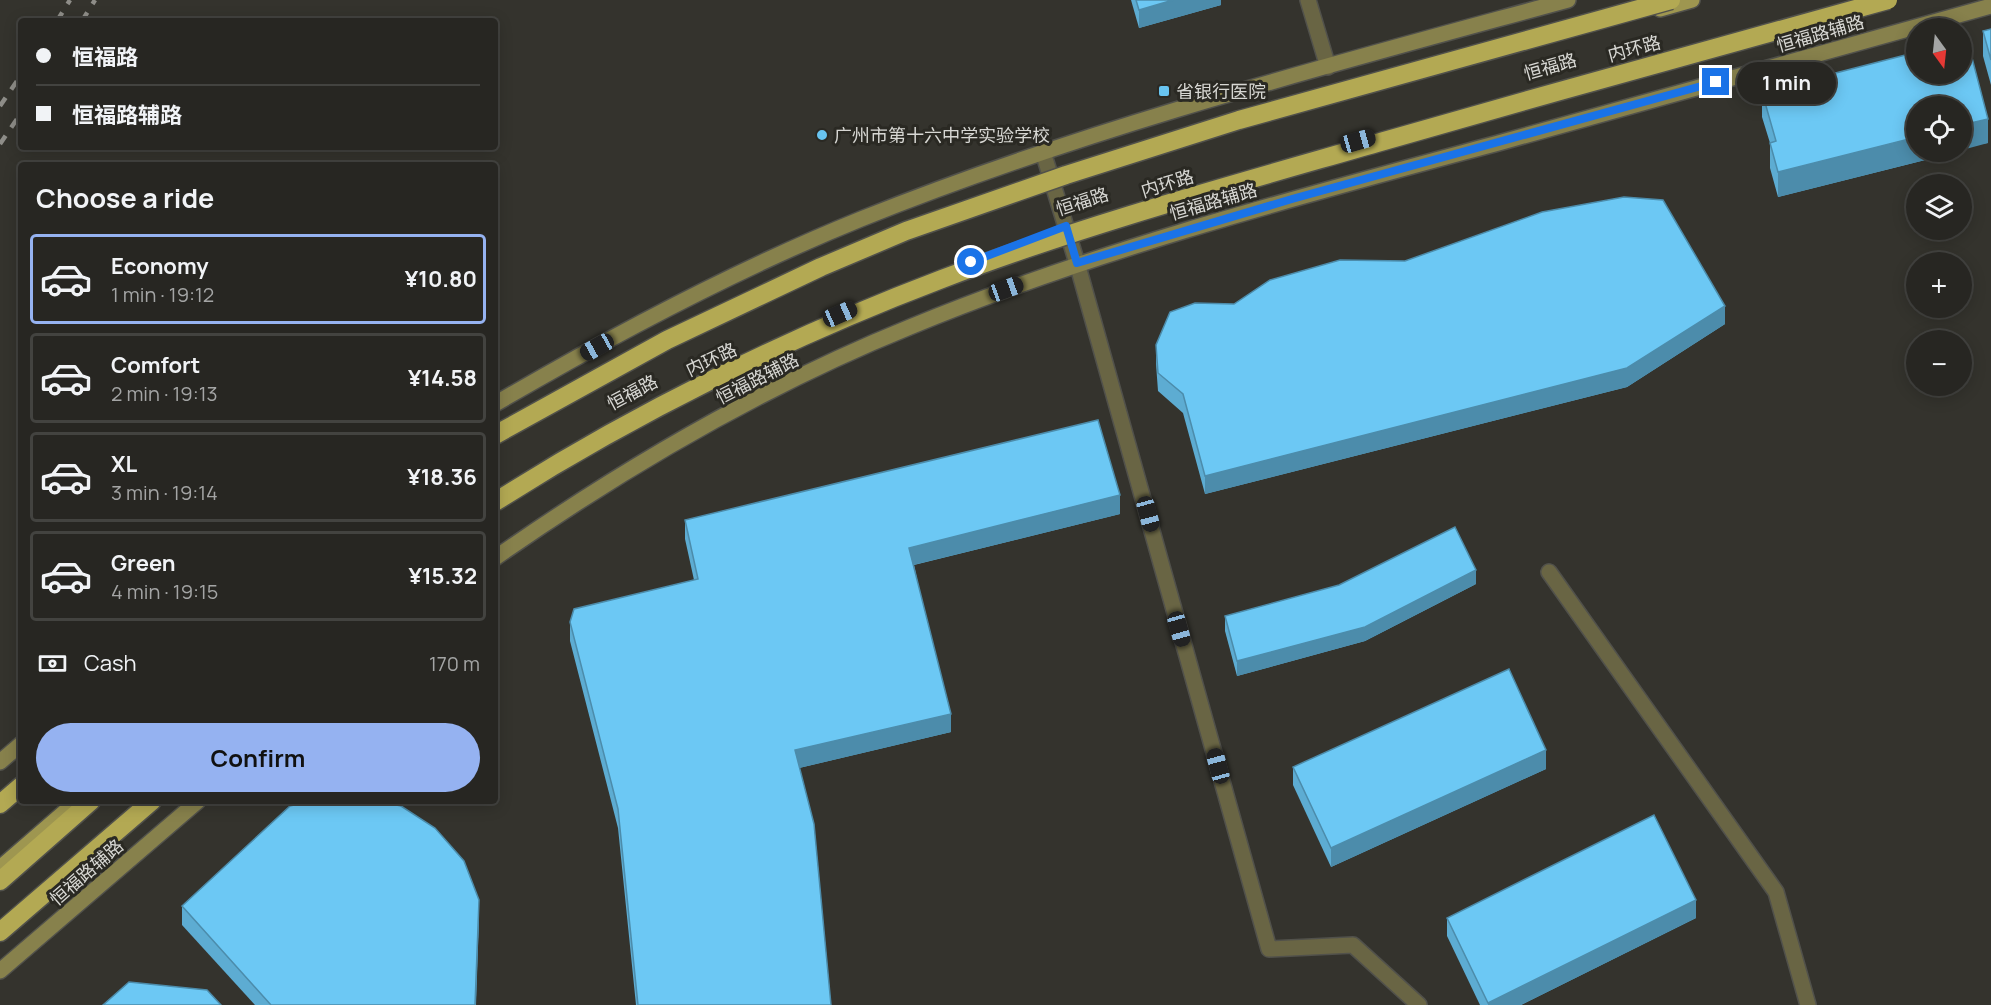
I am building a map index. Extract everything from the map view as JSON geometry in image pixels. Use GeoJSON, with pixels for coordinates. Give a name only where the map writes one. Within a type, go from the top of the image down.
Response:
{"type":"FeatureCollection","features":[{"type":"Feature","properties":{"kind":"highway","name":"内环路"},"geometry":{"type":"LineString","coordinates":[[498,433],[667,340],[821,267],[906,231],[1057,178],[1239,120],[1671,0]]}},
{"type":"Feature","properties":{"kind":"highway","name":"内环路"},"geometry":{"type":"LineString","coordinates":[[498,500],[672,400],[816,332],[941,279],[1083,230],[1264,175],[1888,0]]}},
{"type":"Feature","properties":{"kind":"highway"},"geometry":{"type":"LineString","coordinates":[[0,804],[18,789]]}},
{"type":"Feature","properties":{"kind":"highway"},"geometry":{"type":"LineString","coordinates":[[0,880],[88,804]]}},
{"type":"Feature","properties":{"kind":"highway"},"geometry":{"type":"LineString","coordinates":[[0,932],[149,804]]}},
{"type":"Feature","properties":{"kind":"main road"},"geometry":{"type":"LineString","coordinates":[[498,402],[634,327],[750,268],[860,220],[1043,152],[1328,67],[1568,0]]}},
{"type":"Feature","properties":{"kind":"main road","name":"恒福路"},"geometry":{"type":"LineString","coordinates":[[498,441],[654,354],[758,303],[983,208],[1217,132],[1692,0]]}},
{"type":"Feature","properties":{"kind":"main road","name":"恒福路"},"geometry":{"type":"LineString","coordinates":[[498,492],[654,401],[755,352],[883,295],[1066,226],[1856,0]]}},
{"type":"Feature","properties":{"kind":"main road","name":"恒福路辅路"},"geometry":{"type":"LineString","coordinates":[[498,556],[619,477],[724,416],[797,378],[907,328],[1077,263],[1292,199],[1991,6]]}},
{"type":"Feature","properties":{"kind":"main road"},"geometry":{"type":"LineString","coordinates":[[0,762],[18,747]]}},
{"type":"Feature","properties":{"kind":"main road"},"geometry":{"type":"LineString","coordinates":[[0,813],[18,798]]}},
{"type":"Feature","properties":{"kind":"main road"},"geometry":{"type":"LineString","coordinates":[[0,868],[75,804]]}},
{"type":"Feature","properties":{"kind":"main road","name":"恒福路辅路"},"geometry":{"type":"LineString","coordinates":[[0,971],[195,804]]}},
{"type":"Feature","properties":{"kind":"street"},"geometry":{"type":"LineString","coordinates":[[1308,0],[1328,67]]}},
{"type":"Feature","properties":{"kind":"street"},"geometry":{"type":"LineString","coordinates":[[1043,152],[1077,263],[1269,949],[1353,945],[1419,1005]]}},
{"type":"Feature","properties":{"kind":"street"},"geometry":{"type":"LineString","coordinates":[[1549,572],[1776,892],[1808,1005]]}},
{"type":"Feature","properties":{"kind":"building"},"geometry":{"type":"Polygon","coordinates":[[[1136,0],[1173,0],[1139,10],[1136,0]]]}},
{"type":"Feature","properties":{"kind":"building"},"geometry":{"type":"Polygon","coordinates":[[[1991,29],[1991,60],[1983,31],[1991,29]]]}},
{"type":"Feature","properties":{"kind":"building"},"geometry":{"type":"Polygon","coordinates":[[[1906,55],[1906,84],[1972,84],[1972,58],[1988,119],[1972,123],[1972,96],[1906,96],[1906,140],[1778,172],[1770,143],[1776,141],[1762,92],[1906,55]]]}},
{"type":"Feature","properties":{"kind":"building"},"geometry":{"type":"Polygon","coordinates":[[[1624,197],[1663,200],[1725,306],[1627,368],[1205,476],[1183,394],[1158,373],[1156,345],[1170,312],[1195,303],[1234,304],[1270,280],[1340,260],[1405,261],[1542,212],[1624,197]]]}},
{"type":"Feature","properties":{"kind":"building"},"geometry":{"type":"Polygon","coordinates":[[[1098,420],[1120,495],[909,548],[951,714],[795,750],[814,824],[831,1005],[638,1005],[618,809],[570,622],[574,609],[698,579],[685,520],[1098,420]]]}},
{"type":"Feature","properties":{"kind":"building"},"geometry":{"type":"Polygon","coordinates":[[[1455,527],[1476,570],[1365,627],[1237,661],[1225,616],[1339,585],[1455,527]]]}},
{"type":"Feature","properties":{"kind":"building"},"geometry":{"type":"Polygon","coordinates":[[[1509,669],[1546,750],[1331,848],[1293,767],[1509,669]]]}},
{"type":"Feature","properties":{"kind":"building"},"geometry":{"type":"Polygon","coordinates":[[[298,804],[392,804],[401,806],[435,828],[464,861],[479,900],[475,1005],[271,1005],[182,906],[290,806],[298,804]]]}},
{"type":"Feature","properties":{"kind":"building"},"geometry":{"type":"Polygon","coordinates":[[[1654,815],[1696,900],[1488,1003],[1447,918],[1654,815]]]}},
{"type":"Feature","properties":{"kind":"building"},"geometry":{"type":"Polygon","coordinates":[[[129,982],[207,990],[221,1005],[103,1005],[129,982]]]}},
{"type":"Feature","properties":{"kind":"railway"},"geometry":{"type":"LineString","coordinates":[[59,18],[70,0]]}},
{"type":"Feature","properties":{"kind":"railway"},"geometry":{"type":"LineString","coordinates":[[84,18],[95,0]]}},
{"type":"Feature","properties":{"kind":"railway"},"geometry":{"type":"LineString","coordinates":[[0,106],[18,79]]}},
{"type":"Feature","properties":{"kind":"railway"},"geometry":{"type":"LineString","coordinates":[[0,144],[18,117]]}},
{"type":"Feature","properties":{"kind":"place","name":"省银行医院"},"geometry":{"type":"Point","coordinates":[1164,91]}},
{"type":"Feature","properties":{"kind":"place","name":"广州市第十六中学实验学校"},"geometry":{"type":"Point","coordinates":[822,135]}},
{"type":"Feature","properties":{"kind":"route"},"geometry":{"type":"LineString","coordinates":[[971,262],[1066,226],[1077,263],[1126,246],[1716,82]]}}]}
